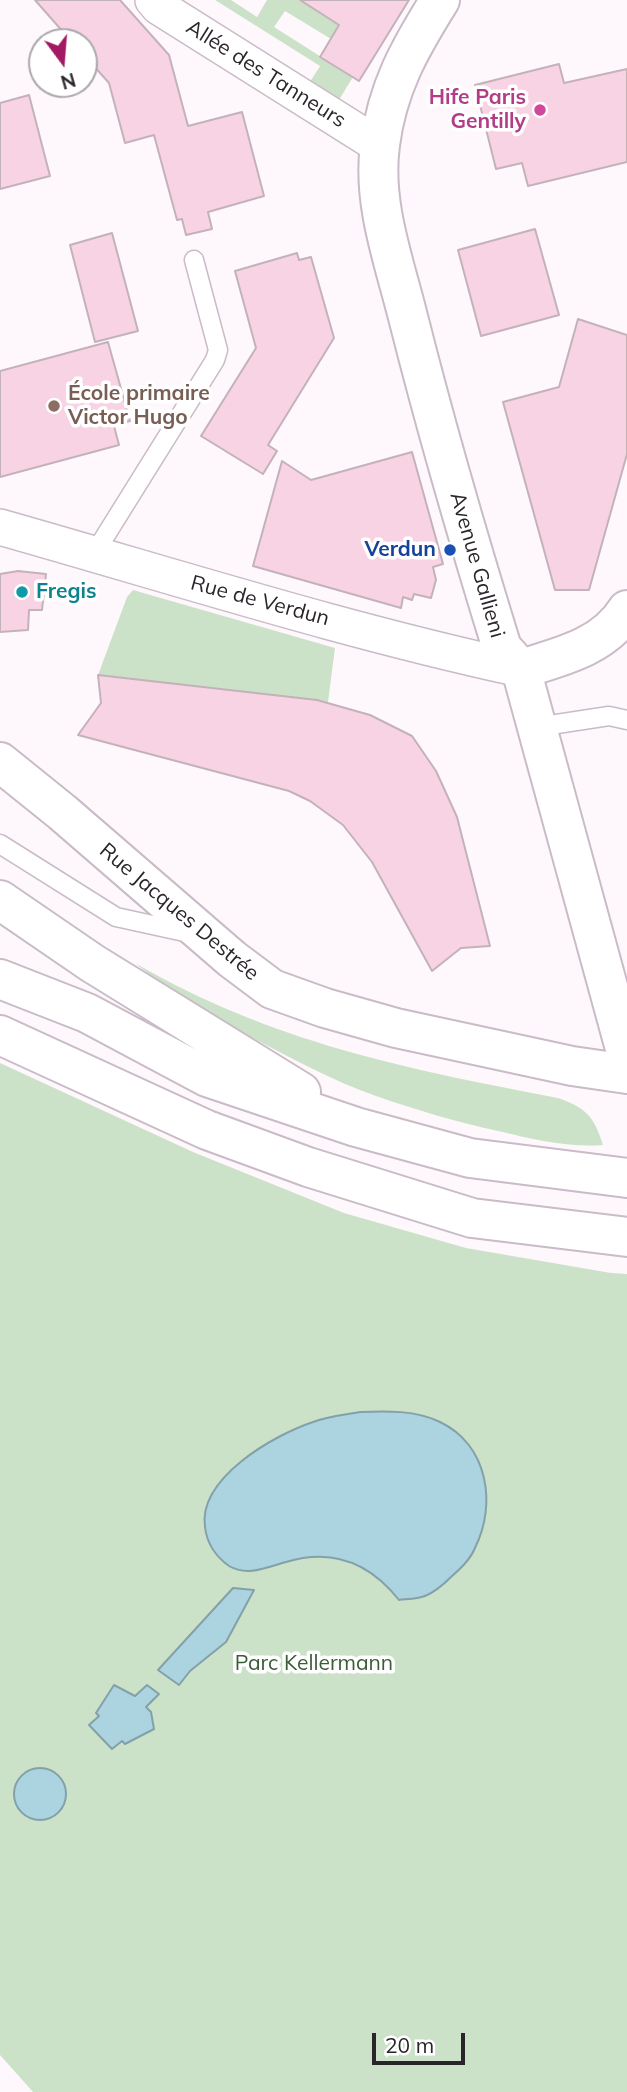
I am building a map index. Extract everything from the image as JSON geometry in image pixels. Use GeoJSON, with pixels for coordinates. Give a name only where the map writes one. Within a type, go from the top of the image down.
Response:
{"type":"FeatureCollection","features":[{"type":"Feature","properties":{"kind":"main road","name":"Avenue Gallieni"},"geometry":{"type":"LineString","coordinates":[[440,0],[394,82],[380,146],[381,210],[429,401],[502,648],[521,670],[627,1056]]}},
{"type":"Feature","properties":{"kind":"main road"},"geometry":{"type":"LineString","coordinates":[[521,670],[575,652],[592,643],[608,632],[627,610]]}},
{"type":"Feature","properties":{"kind":"main road","name":"Rue Jacques Destrée"},"geometry":{"type":"LineString","coordinates":[[0,762],[272,989],[325,1008],[396,1028],[572,1066],[627,1074]]}},
{"type":"Feature","properties":{"kind":"main road"},"geometry":{"type":"LineString","coordinates":[[0,901],[92,964],[356,1127]]}},
{"type":"Feature","properties":{"kind":"main road"},"geometry":{"type":"LineString","coordinates":[[0,979],[87,1013],[208,1077],[356,1127],[470,1158],[627,1178]]}},
{"type":"Feature","properties":{"kind":"main road"},"geometry":{"type":"LineString","coordinates":[[0,1035],[207,1130],[308,1167],[472,1218],[627,1237]]}},
{"type":"Feature","properties":{"kind":"street","name":"Allée des Tanneurs"},"geometry":{"type":"LineString","coordinates":[[153,0],[159,7],[380,146]]}},
{"type":"Feature","properties":{"kind":"street","name":"Rue de Verdun"},"geometry":{"type":"LineString","coordinates":[[0,527],[204,586],[521,670]]}},
{"type":"Feature","properties":{"kind":"lane"},"geometry":{"type":"LineString","coordinates":[[94,554],[215,360],[218,350],[194,260]]}},
{"type":"Feature","properties":{"kind":"lane"},"geometry":{"type":"LineString","coordinates":[[537,727],[609,716],[627,720]]}},
{"type":"Feature","properties":{"kind":"lane"},"geometry":{"type":"LineString","coordinates":[[0,844],[116,917],[206,936]]}},
{"type":"Feature","properties":{"kind":"green space"},"geometry":{"type":"Polygon","coordinates":[[[215,0],[231,0],[257,17],[267,0],[300,0],[340,25],[331,39],[285,11],[274,27],[353,77],[337,103],[308,85],[320,66],[215,0]]]}},
{"type":"Feature","properties":{"kind":"green space"},"geometry":{"type":"Polygon","coordinates":[[[133,590],[335,648],[328,702],[98,675],[127,597],[133,590]]]}},
{"type":"Feature","properties":{"kind":"green space"},"geometry":{"type":"Polygon","coordinates":[[[135,963],[186,990],[289,1033],[393,1063],[558,1098],[588,1114],[603,1145],[564,1144],[524,1137],[467,1124],[360,1090],[312,1069],[221,1021],[177,994],[135,963]]]}},
{"type":"Feature","properties":{"kind":"green space","name":"Parc Kellermann"},"geometry":{"type":"Polygon","coordinates":[[[0,1063],[193,1152],[344,1213],[466,1248],[627,1274],[627,2092],[33,2092],[0,2055],[0,1063]]]}},
{"type":"Feature","properties":{"kind":"water"},"geometry":{"type":"Polygon","coordinates":[[[360,1412],[401,1412],[431,1418],[456,1432],[469,1445],[484,1477],[486,1513],[475,1548],[461,1567],[429,1594],[399,1600],[375,1576],[334,1558],[303,1558],[243,1571],[229,1566],[220,1558],[212,1549],[206,1533],[206,1509],[213,1492],[226,1476],[260,1448],[297,1428],[324,1418],[360,1412]]]}},
{"type":"Feature","properties":{"kind":"water"},"geometry":{"type":"Polygon","coordinates":[[[233,1588],[254,1590],[226,1642],[190,1671],[179,1685],[158,1670],[233,1588]]]}},
{"type":"Feature","properties":{"kind":"water"},"geometry":{"type":"Polygon","coordinates":[[[114,1685],[135,1696],[147,1685],[159,1694],[146,1707],[151,1712],[154,1729],[125,1744],[122,1741],[112,1749],[89,1725],[99,1716],[96,1713],[114,1685]]]}},
{"type":"Feature","properties":{"kind":"water"},"geometry":{"type":"Polygon","coordinates":[[[40,1768],[50,1770],[58,1776],[64,1784],[64,1804],[58,1812],[50,1818],[40,1820],[30,1818],[22,1812],[16,1804],[14,1794],[16,1784],[22,1776],[30,1770],[40,1768]]]}},
{"type":"Feature","properties":{"kind":"building"},"geometry":{"type":"Polygon","coordinates":[[[35,0],[120,0],[169,55],[188,126],[242,112],[264,196],[208,212],[212,229],[186,235],[182,219],[177,220],[154,135],[125,143],[109,83],[98,71],[98,28],[60,28],[35,0]]]}},
{"type":"Feature","properties":{"kind":"building"},"geometry":{"type":"Polygon","coordinates":[[[300,0],[409,0],[359,81],[320,57],[339,25],[300,0]]]}},
{"type":"Feature","properties":{"kind":"building"},"geometry":{"type":"Polygon","coordinates":[[[559,64],[564,83],[627,69],[627,162],[528,186],[522,163],[496,169],[475,85],[559,64]]]}},
{"type":"Feature","properties":{"kind":"building"},"geometry":{"type":"Polygon","coordinates":[[[28,95],[50,176],[0,189],[0,103],[28,95]]]}},
{"type":"Feature","properties":{"kind":"building"},"geometry":{"type":"Polygon","coordinates":[[[535,229],[559,315],[481,336],[458,250],[535,229]]]}},
{"type":"Feature","properties":{"kind":"building"},"geometry":{"type":"Polygon","coordinates":[[[112,233],[138,331],[95,342],[70,245],[112,233]]]}},
{"type":"Feature","properties":{"kind":"building"},"geometry":{"type":"Polygon","coordinates":[[[297,253],[299,260],[311,257],[334,338],[268,445],[277,451],[263,474],[201,436],[256,348],[235,271],[297,253]]]}},
{"type":"Feature","properties":{"kind":"building"},"geometry":{"type":"Polygon","coordinates":[[[578,319],[627,335],[627,454],[589,590],[555,590],[503,402],[559,387],[578,319]]]}},
{"type":"Feature","properties":{"kind":"building"},"geometry":{"type":"Polygon","coordinates":[[[108,342],[130,421],[114,426],[119,445],[0,477],[0,371],[108,342]]]}},
{"type":"Feature","properties":{"kind":"building"},"geometry":{"type":"Polygon","coordinates":[[[412,452],[443,564],[433,567],[436,580],[431,598],[414,594],[412,600],[403,597],[401,608],[253,566],[282,461],[311,480],[412,452]]]}},
{"type":"Feature","properties":{"kind":"building","name":"Fregis"},"geometry":{"type":"Polygon","coordinates":[[[18,571],[46,574],[42,610],[29,610],[28,630],[0,632],[0,574],[18,571]]]}},
{"type":"Feature","properties":{"kind":"building"},"geometry":{"type":"Polygon","coordinates":[[[98,675],[317,700],[370,715],[412,736],[436,771],[457,817],[490,946],[461,948],[432,971],[372,862],[343,825],[310,801],[289,791],[78,735],[101,703],[98,675]]]}},
{"type":"Feature","properties":{"kind":"place","name":"Hife Paris Gentilly"},"geometry":{"type":"Point","coordinates":[540,110]}},
{"type":"Feature","properties":{"kind":"place","name":"École primaire Victor Hugo"},"geometry":{"type":"Point","coordinates":[54,406]}},
{"type":"Feature","properties":{"kind":"place","name":"Verdun"},"geometry":{"type":"Point","coordinates":[450,550]}},
{"type":"Feature","properties":{"kind":"place","name":"Fregis"},"geometry":{"type":"Point","coordinates":[22,592]}}]}
